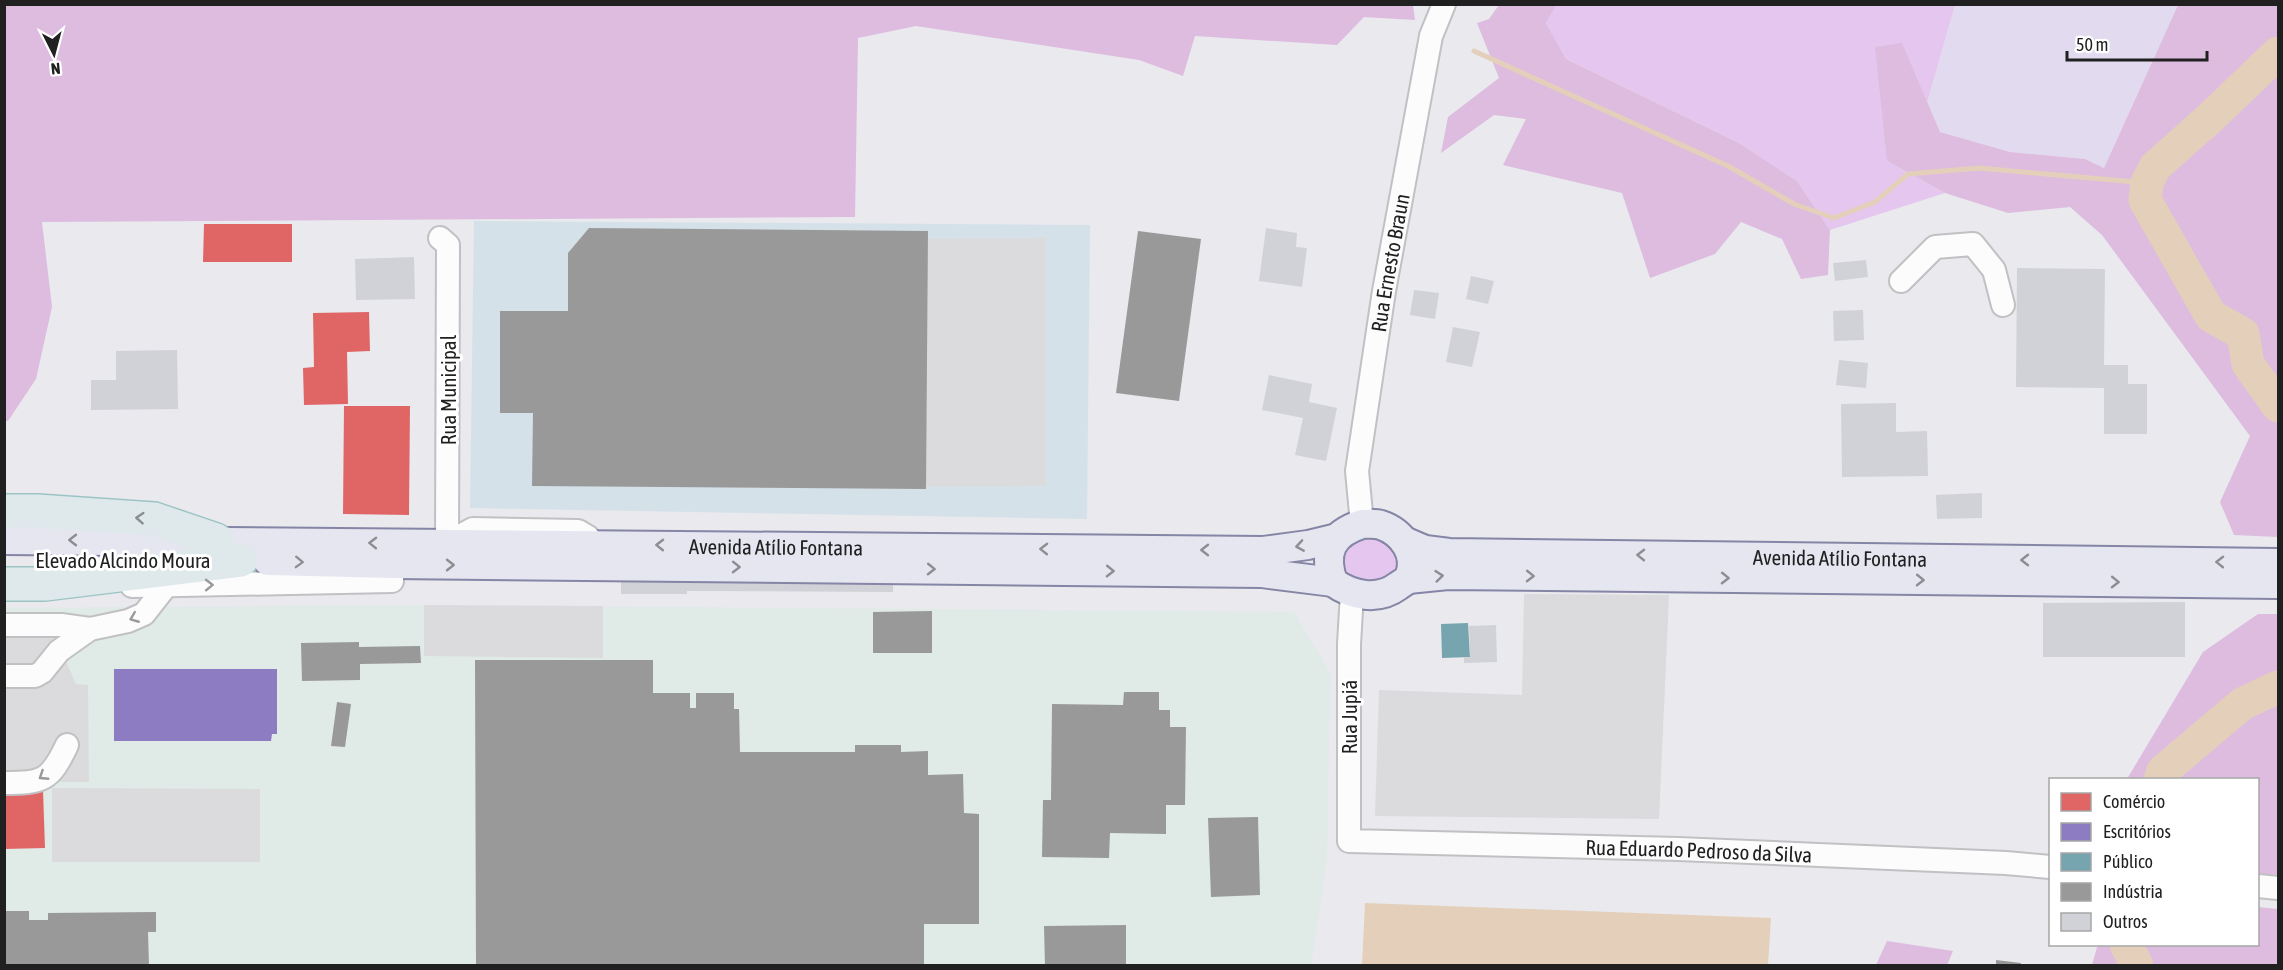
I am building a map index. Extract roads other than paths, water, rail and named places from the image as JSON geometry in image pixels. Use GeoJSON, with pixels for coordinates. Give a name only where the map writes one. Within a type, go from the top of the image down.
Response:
{"type":"FeatureCollection","features":[{"type":"Feature","properties":{"kind":"highway"},"geometry":{"type":"LineString","coordinates":[[4,511],[154,519],[228,550]]}},
{"type":"Feature","properties":{"kind":"highway"},"geometry":{"type":"LineString","coordinates":[[4,584],[45,584],[228,550]]}},
{"type":"Feature","properties":{"kind":"main road"},"geometry":{"type":"LineString","coordinates":[[1362,524],[1379,524],[1393,530],[1404,541],[1412,566],[1408,579],[1393,590],[1378,595],[1342,588],[1328,567],[1329,552],[1337,538],[1349,528],[1362,524]]}},
{"type":"Feature","properties":{"kind":"main road","name":"Avenida Atílio Fontana"},"geometry":{"type":"LineString","coordinates":[[228,550],[450,544],[595,544],[1263,552],[1337,538]]}},
{"type":"Feature","properties":{"kind":"main road","name":"Elevado Alcindo Moura"},"geometry":{"type":"LineString","coordinates":[[4,540],[228,550]]}},
{"type":"Feature","properties":{"kind":"main road","name":"Avenida Atílio Fontana"},"geometry":{"type":"LineString","coordinates":[[1404,541],[1425,550],[1449,553],[2278,563]]}},
{"type":"Feature","properties":{"kind":"main road","name":"Avenida Atílio Fontana"},"geometry":{"type":"LineString","coordinates":[[228,550],[392,573],[1262,573],[1342,588]]}},
{"type":"Feature","properties":{"kind":"main road","name":"Elevado Alcindo Moura"},"geometry":{"type":"LineString","coordinates":[[4,559],[228,550]]}},
{"type":"Feature","properties":{"kind":"main road","name":"Avenida Atílio Fontana"},"geometry":{"type":"LineString","coordinates":[[1408,579],[1448,575],[2278,584]]}},
{"type":"Feature","properties":{"kind":"street","name":"Rua Ernesto Braun"},"geometry":{"type":"LineString","coordinates":[[1362,524],[1357,471],[1384,291],[1431,36],[1444,4]]}},
{"type":"Feature","properties":{"kind":"street","name":"Rua Municipal"},"geometry":{"type":"LineString","coordinates":[[440,238],[448,245],[450,544]]}},
{"type":"Feature","properties":{"kind":"street"},"geometry":{"type":"LineString","coordinates":[[1900,280],[1935,247],[1973,244],[1994,270],[2003,305]]}},
{"type":"Feature","properties":{"kind":"street"},"geometry":{"type":"LineString","coordinates":[[45,584],[166,586],[392,573]]}},
{"type":"Feature","properties":{"kind":"street"},"geometry":{"type":"LineString","coordinates":[[4,625],[62,625],[90,629],[128,621],[144,614],[166,586]]}},
{"type":"Feature","properties":{"kind":"street","name":"Rua Jupiá"},"geometry":{"type":"LineString","coordinates":[[1342,588],[1349,644],[1349,841]]}},
{"type":"Feature","properties":{"kind":"street"},"geometry":{"type":"LineString","coordinates":[[4,676],[35,676],[42,672],[59,651],[90,629]]}},
{"type":"Feature","properties":{"kind":"street"},"geometry":{"type":"LineString","coordinates":[[4,783],[32,783],[45,778],[57,765],[67,745]]}},
{"type":"Feature","properties":{"kind":"street","name":"Rua Eduardo Pedroso da Silva"},"geometry":{"type":"LineString","coordinates":[[1349,841],[1678,849],[2006,862],[2049,867]]}},
{"type":"Feature","properties":{"kind":"street"},"geometry":{"type":"LineString","coordinates":[[2259,886],[2278,888]]}},
{"type":"Feature","properties":{"kind":"waterway"},"geometry":{"type":"LineString","coordinates":[[1474,51],[1728,166],[1794,204],[1834,218],[1875,202],[1908,174],[1979,168],[2147,183]]}},
{"type":"Feature","properties":{"kind":"waterway"},"geometry":{"type":"LineString","coordinates":[[2278,53],[2155,167],[2147,183],[2145,200],[2211,316],[2243,334],[2248,364],[2278,406]]}},
{"type":"Feature","properties":{"kind":"waterway"},"geometry":{"type":"LineString","coordinates":[[2161,778],[2163,771],[2242,704],[2278,687]]}},
{"type":"Feature","properties":{"kind":"waterway"},"geometry":{"type":"LineString","coordinates":[[2127,946],[2137,966]]}}]}
